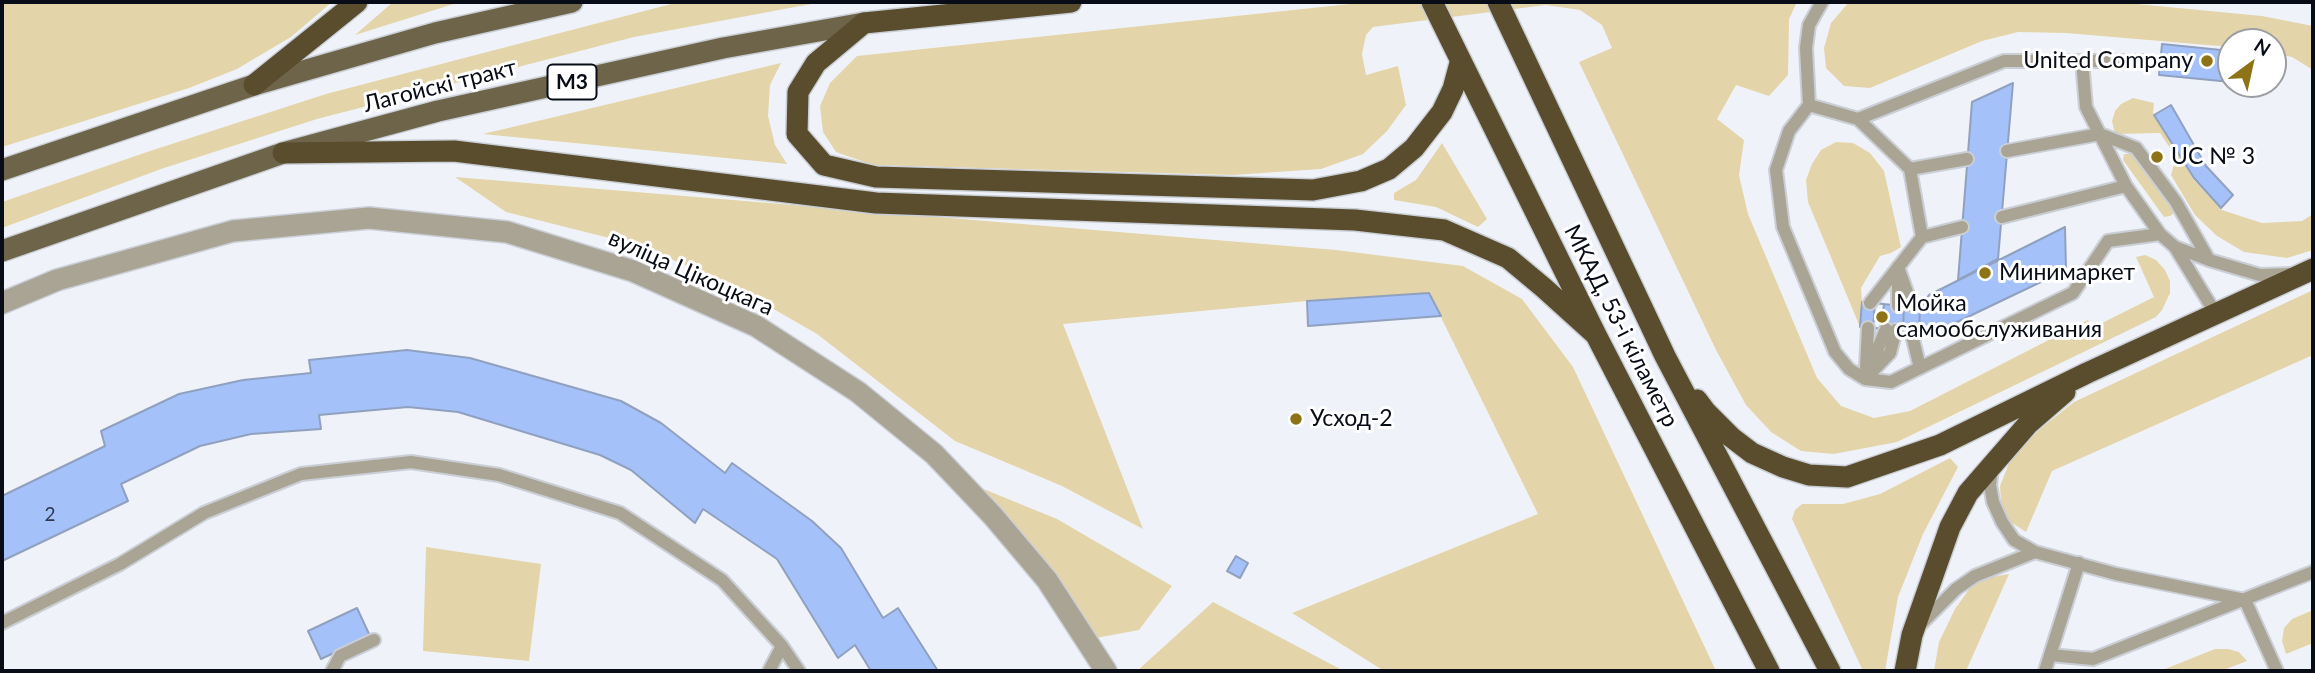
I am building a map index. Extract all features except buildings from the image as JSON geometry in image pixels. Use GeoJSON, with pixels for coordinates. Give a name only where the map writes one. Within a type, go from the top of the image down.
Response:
{"type":"FeatureCollection","features":[{"type":"Feature","properties":{"kind":"highway"},"geometry":{"type":"LineString","coordinates":[[254,85],[356,2]]}},
{"type":"Feature","properties":{"kind":"highway","name":"Лагойскі тракт"},"geometry":{"type":"LineString","coordinates":[[864,23],[1071,2]]}},
{"type":"Feature","properties":{"kind":"highway","name":"МКАД, 53-і кіламетр"},"geometry":{"type":"LineString","coordinates":[[1432,2],[1596,335],[1769,671]]}},
{"type":"Feature","properties":{"kind":"highway","name":"МКАД, 53-і кіламетр"},"geometry":{"type":"LineString","coordinates":[[1498,2],[1665,356],[1830,671]]}},
{"type":"Feature","properties":{"kind":"highway"},"geometry":{"type":"LineString","coordinates":[[864,23],[816,63],[798,92],[797,134],[824,165],[876,177],[1314,190],[1361,181],[1389,169],[1414,148],[1442,112],[1453,89],[1460,63]]}},
{"type":"Feature","properties":{"kind":"highway"},"geometry":{"type":"LineString","coordinates":[[283,153],[454,151],[876,203],[1355,220],[1444,230],[1508,258],[1596,335]]}},
{"type":"Feature","properties":{"kind":"highway"},"geometry":{"type":"LineString","coordinates":[[1665,356],[1706,412],[1752,453],[1809,475],[1847,477],[1940,445],[2087,373],[2307,272]]}},
{"type":"Feature","properties":{"kind":"highway"},"geometry":{"type":"LineString","coordinates":[[1905,671],[1912,635],[1950,527],[1968,493],[2028,424],[2087,373]]}},
{"type":"Feature","properties":{"kind":"main road"},"geometry":{"type":"LineString","coordinates":[[2,170],[254,85],[435,33],[572,2]]}},
{"type":"Feature","properties":{"kind":"main road","name":"Лагойскі тракт"},"geometry":{"type":"LineString","coordinates":[[2,251],[283,153],[452,108],[723,48],[864,23]]}},
{"type":"Feature","properties":{"kind":"street","name":"вуліца Цікоцкага"},"geometry":{"type":"LineString","coordinates":[[2,303],[57,280],[233,231],[369,218],[507,232],[633,271],[755,326],[858,392],[934,454],[993,516],[1047,580],[1106,671]]}},
{"type":"Feature","properties":{"kind":"lane"},"geometry":{"type":"LineString","coordinates":[[1822,2],[1809,26],[1809,105],[1789,131],[1776,170],[1783,228],[1835,352],[1849,369],[1865,379],[1891,382],[2073,293],[2108,242],[2160,234]]}},
{"type":"Feature","properties":{"kind":"lane"},"geometry":{"type":"LineString","coordinates":[[1858,119],[2004,61],[2144,61]]}},
{"type":"Feature","properties":{"kind":"lane"},"geometry":{"type":"LineString","coordinates":[[2082,61],[2086,107],[2126,186],[2160,234],[2175,247],[2216,314]]}},
{"type":"Feature","properties":{"kind":"lane"},"geometry":{"type":"LineString","coordinates":[[1809,105],[1858,119],[1910,169],[1922,237]]}},
{"type":"Feature","properties":{"kind":"lane"},"geometry":{"type":"LineString","coordinates":[[2007,151],[2099,134],[2136,148],[2176,202],[2208,260]]}},
{"type":"Feature","properties":{"kind":"lane"},"geometry":{"type":"LineString","coordinates":[[1910,169],[1967,159]]}},
{"type":"Feature","properties":{"kind":"lane"},"geometry":{"type":"LineString","coordinates":[[2002,217],[2126,186]]}},
{"type":"Feature","properties":{"kind":"lane"},"geometry":{"type":"LineString","coordinates":[[1870,303],[1922,237],[1962,227]]}},
{"type":"Feature","properties":{"kind":"lane"},"geometry":{"type":"LineString","coordinates":[[2175,247],[2260,275],[2307,272]]}},
{"type":"Feature","properties":{"kind":"lane"},"geometry":{"type":"LineString","coordinates":[[1893,305],[1898,267]]}},
{"type":"Feature","properties":{"kind":"lane"},"geometry":{"type":"LineString","coordinates":[[1898,267],[1912,306]]}},
{"type":"Feature","properties":{"kind":"lane"},"geometry":{"type":"LineString","coordinates":[[1865,379],[1868,328]]}},
{"type":"Feature","properties":{"kind":"lane"},"geometry":{"type":"LineString","coordinates":[[1865,379],[1891,330]]}},
{"type":"Feature","properties":{"kind":"lane"},"geometry":{"type":"LineString","coordinates":[[1911,331],[1920,368]]}},
{"type":"Feature","properties":{"kind":"lane"},"geometry":{"type":"LineString","coordinates":[[2,623],[120,564],[204,513],[301,474],[411,462],[499,475],[620,513],[722,580],[782,646],[799,671]]}},
{"type":"Feature","properties":{"kind":"lane"},"geometry":{"type":"LineString","coordinates":[[1993,463],[1990,485],[1993,502],[2014,540],[2035,552],[2116,573],[2245,600]]}},
{"type":"Feature","properties":{"kind":"lane"},"geometry":{"type":"LineString","coordinates":[[1912,635],[1937,606],[1975,576],[2035,552]]}},
{"type":"Feature","properties":{"kind":"lane"},"geometry":{"type":"LineString","coordinates":[[2045,671],[2079,563]]}},
{"type":"Feature","properties":{"kind":"lane"},"geometry":{"type":"LineString","coordinates":[[2050,655],[2093,659],[2313,572]]}},
{"type":"Feature","properties":{"kind":"lane"},"geometry":{"type":"LineString","coordinates":[[2245,600],[2277,671]]}},
{"type":"Feature","properties":{"kind":"lane"},"geometry":{"type":"LineString","coordinates":[[332,671],[340,656],[374,640]]}},
{"type":"Feature","properties":{"kind":"lane"},"geometry":{"type":"LineString","coordinates":[[769,671],[782,646]]}},
{"type":"Feature","properties":{"kind":"shaded area"},"geometry":{"type":"Polygon","coordinates":[[[2,2],[332,2],[291,37],[237,69],[189,88],[2,147],[2,2]]]}},
{"type":"Feature","properties":{"kind":"shaded area"},"geometry":{"type":"Polygon","coordinates":[[[393,2],[460,2],[355,35],[393,2]]]}},
{"type":"Feature","properties":{"kind":"shaded area"},"geometry":{"type":"Polygon","coordinates":[[[679,2],[822,2],[634,37],[317,119],[161,169],[2,228],[2,202],[150,151],[326,94],[679,2]]]}},
{"type":"Feature","properties":{"kind":"shaded area"},"geometry":{"type":"Polygon","coordinates":[[[1369,2],[1797,2],[1789,19],[1788,75],[1769,96],[1736,85],[1717,119],[1744,140],[1739,175],[1748,214],[1817,378],[1841,406],[1874,418],[1910,411],[2088,320],[2092,328],[2154,297],[2136,257],[2145,255],[2156,260],[2170,281],[2170,293],[2156,317],[1897,442],[1834,454],[1801,451],[1771,432],[1746,405],[1716,350],[1579,62],[1612,48],[1602,25],[1580,10],[1546,5],[1373,27],[1366,35],[1362,54],[1366,75],[1398,66],[1406,105],[1387,131],[1363,154],[1321,169],[1233,175],[873,165],[836,152],[823,132],[820,106],[830,83],[857,56],[1369,2]]]}},
{"type":"Feature","properties":{"kind":"shaded area"},"geometry":{"type":"Polygon","coordinates":[[[1849,2],[2116,2],[2262,16],[2313,26],[2313,70],[2287,56],[2287,28],[2217,28],[2217,46],[2066,33],[2018,32],[1982,41],[1870,88],[1844,86],[1826,68],[1824,48],[1831,23],[1849,2]]]}},
{"type":"Feature","properties":{"kind":"shaded area"},"geometry":{"type":"Polygon","coordinates":[[[781,63],[770,85],[768,116],[775,145],[787,164],[483,134],[781,63]]]}},
{"type":"Feature","properties":{"kind":"shaded area"},"geometry":{"type":"Polygon","coordinates":[[[2133,98],[2154,103],[2153,113],[2194,180],[2222,210],[2262,223],[2302,221],[2313,214],[2313,250],[2287,258],[2244,252],[2217,236],[2195,215],[2171,175],[2176,157],[2160,133],[2115,134],[2112,121],[2115,111],[2121,104],[2133,98]]]}},
{"type":"Feature","properties":{"kind":"shaded area"},"geometry":{"type":"Polygon","coordinates":[[[1836,142],[1853,143],[1870,153],[1884,171],[1901,247],[1880,256],[1861,288],[1860,327],[1808,202],[1806,180],[1812,164],[1821,150],[1836,142]]]}},
{"type":"Feature","properties":{"kind":"shaded area"},"geometry":{"type":"Polygon","coordinates":[[[1442,143],[1487,219],[1478,227],[1436,207],[1394,200],[1394,193],[1416,180],[1442,143]]]}},
{"type":"Feature","properties":{"kind":"shaded area"},"geometry":{"type":"Polygon","coordinates":[[[2124,154],[2131,154],[2137,160],[2172,208],[2173,214],[2164,217],[2123,160],[2124,154]]]}},
{"type":"Feature","properties":{"kind":"shaded area"},"geometry":{"type":"Polygon","coordinates":[[[455,177],[1336,250],[1463,266],[1522,299],[1573,367],[1716,671],[1384,671],[1292,613],[1538,514],[1429,293],[1307,301],[1063,324],[1143,529],[1062,486],[955,441],[817,334],[725,281],[633,244],[506,212],[455,177]]]}},
{"type":"Feature","properties":{"kind":"shaded area"},"geometry":{"type":"Polygon","coordinates":[[[2313,290],[2313,355],[2052,471],[2026,532],[2009,521],[2001,501],[2000,486],[2011,458],[2039,430],[2074,402],[2313,290]]]}},
{"type":"Feature","properties":{"kind":"shaded area"},"geometry":{"type":"Polygon","coordinates":[[[1950,458],[1958,467],[1923,534],[1898,597],[1885,671],[1863,671],[1792,519],[1795,510],[1802,504],[1843,504],[1880,494],[1950,458]]]}},
{"type":"Feature","properties":{"kind":"shaded area"},"geometry":{"type":"Polygon","coordinates":[[[981,488],[1057,519],[1172,586],[1139,630],[1096,638],[981,488]]]}},
{"type":"Feature","properties":{"kind":"shaded area"},"geometry":{"type":"Polygon","coordinates":[[[426,547],[541,564],[529,661],[423,651],[426,547]]]}},
{"type":"Feature","properties":{"kind":"shaded area"},"geometry":{"type":"Polygon","coordinates":[[[2009,574],[1966,671],[1934,671],[1939,642],[1955,609],[1970,588],[1986,578],[2009,574]]]}},
{"type":"Feature","properties":{"kind":"shaded area"},"geometry":{"type":"Polygon","coordinates":[[[1213,602],[1344,671],[1137,671],[1213,602]]]}},
{"type":"Feature","properties":{"kind":"shaded area"},"geometry":{"type":"Polygon","coordinates":[[[2313,610],[2313,643],[2286,654],[2282,641],[2284,628],[2292,619],[2313,610]]]}},
{"type":"Feature","properties":{"kind":"shaded area"},"geometry":{"type":"Polygon","coordinates":[[[2215,649],[2239,652],[2247,661],[2221,671],[2160,671],[2215,649]]]}},
{"type":"Feature","properties":{"kind":"place","name":"United Company"},"geometry":{"type":"Point","coordinates":[2207,61]}},
{"type":"Feature","properties":{"kind":"place","name":"UC № 3"},"geometry":{"type":"Point","coordinates":[2157,157]}},
{"type":"Feature","properties":{"kind":"place","name":"Минимаркет"},"geometry":{"type":"Point","coordinates":[1985,273]}},
{"type":"Feature","properties":{"kind":"place","name":"Мойка самообслуживания"},"geometry":{"type":"Point","coordinates":[1882,317]}},
{"type":"Feature","properties":{"kind":"place","name":"Усход-2"},"geometry":{"type":"Point","coordinates":[1296,419]}}]}
